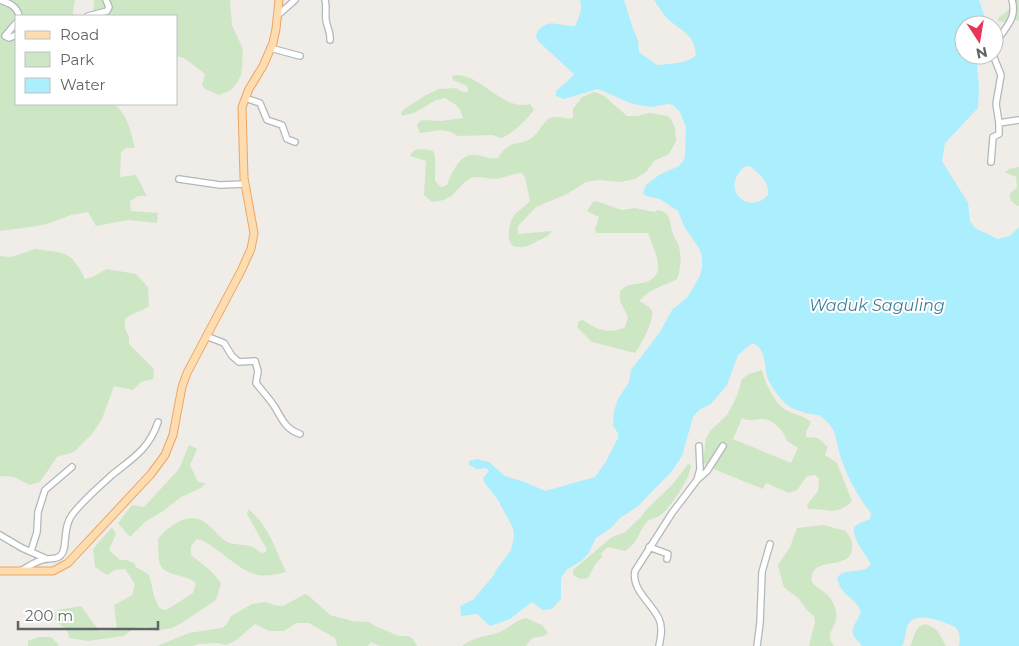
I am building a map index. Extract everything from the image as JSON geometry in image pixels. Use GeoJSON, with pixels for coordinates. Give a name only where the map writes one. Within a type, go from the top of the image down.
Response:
{"type":"FeatureCollection","features":[{"type":"Feature","properties":{"kind":"main road"},"geometry":{"type":"LineString","coordinates":[[0,571],[53,571],[68,563],[165,456],[173,435],[182,387],[251,248],[253,226],[245,184],[242,112],[245,98],[270,48],[276,29],[279,0]]}},
{"type":"Feature","properties":{"kind":"street"},"geometry":{"type":"LineString","coordinates":[[0,0],[13,6],[18,10],[19,15]]}},
{"type":"Feature","properties":{"kind":"street"},"geometry":{"type":"LineString","coordinates":[[93,15],[107,12],[109,7],[106,0]]}},
{"type":"Feature","properties":{"kind":"street"},"geometry":{"type":"LineString","coordinates":[[278,15],[295,0]]}},
{"type":"Feature","properties":{"kind":"street"},"geometry":{"type":"LineString","coordinates":[[324,0],[326,3],[326,20],[330,29],[330,40]]}},
{"type":"Feature","properties":{"kind":"street"},"geometry":{"type":"LineString","coordinates":[[1004,29],[1013,17],[1012,0]]}},
{"type":"Feature","properties":{"kind":"street"},"geometry":{"type":"LineString","coordinates":[[15,25],[5,36],[15,35]]}},
{"type":"Feature","properties":{"kind":"street"},"geometry":{"type":"LineString","coordinates":[[270,48],[300,56]]}},
{"type":"Feature","properties":{"kind":"street"},"geometry":{"type":"LineString","coordinates":[[991,162],[993,137],[999,134],[996,104],[1001,76],[997,65]]}},
{"type":"Feature","properties":{"kind":"street"},"geometry":{"type":"LineString","coordinates":[[245,98],[260,103],[267,120],[282,125],[287,139],[295,142]]}},
{"type":"Feature","properties":{"kind":"street"},"geometry":{"type":"LineString","coordinates":[[999,123],[1019,120]]}},
{"type":"Feature","properties":{"kind":"street"},"geometry":{"type":"LineString","coordinates":[[179,179],[220,185],[245,184]]}},
{"type":"Feature","properties":{"kind":"street"},"geometry":{"type":"LineString","coordinates":[[206,336],[224,343],[232,356],[239,362],[256,361],[258,371],[256,383],[292,432],[300,434]]}},
{"type":"Feature","properties":{"kind":"street"},"geometry":{"type":"LineString","coordinates":[[22,570],[33,564],[61,556],[66,524],[71,516],[112,475],[140,453],[151,438],[158,422]]}},
{"type":"Feature","properties":{"kind":"street"},"geometry":{"type":"LineString","coordinates":[[697,480],[700,469],[699,446]]}},
{"type":"Feature","properties":{"kind":"street"},"geometry":{"type":"LineString","coordinates":[[659,646],[662,628],[660,620],[641,594],[634,579],[635,571],[649,547],[697,480],[707,471],[723,446]]}},
{"type":"Feature","properties":{"kind":"street"},"geometry":{"type":"LineString","coordinates":[[31,551],[37,532],[38,512],[46,490],[72,467]]}},
{"type":"Feature","properties":{"kind":"street"},"geometry":{"type":"LineString","coordinates":[[0,535],[22,548],[47,559]]}},
{"type":"Feature","properties":{"kind":"street"},"geometry":{"type":"LineString","coordinates":[[757,646],[760,624],[762,572],[770,544]]}},
{"type":"Feature","properties":{"kind":"street"},"geometry":{"type":"LineString","coordinates":[[649,547],[668,554],[667,559]]}},
{"type":"Feature","properties":{"kind":"green space"},"geometry":{"type":"Polygon","coordinates":[[[0,0],[75,0],[74,15],[15,15],[15,105],[115,105],[119,108],[126,118],[135,148],[126,148],[121,152],[120,177],[136,175],[147,196],[138,196],[130,201],[131,211],[158,213],[157,223],[128,220],[96,226],[88,212],[71,215],[38,226],[0,231],[0,0]]]}},
{"type":"Feature","properties":{"kind":"green space"},"geometry":{"type":"Polygon","coordinates":[[[94,0],[230,0],[232,25],[243,49],[241,75],[231,90],[219,95],[205,89],[202,85],[205,74],[184,58],[178,56],[178,15],[93,15],[94,0]]]}},
{"type":"Feature","properties":{"kind":"green space"},"geometry":{"type":"Polygon","coordinates":[[[1010,0],[1019,0],[1019,21],[1009,17],[1006,22],[1004,22],[1002,15],[1010,6],[1010,0]]]}},
{"type":"Feature","properties":{"kind":"green space"},"geometry":{"type":"Polygon","coordinates":[[[456,75],[475,81],[510,102],[520,105],[530,104],[534,110],[514,130],[501,138],[493,135],[458,136],[442,130],[420,133],[417,125],[420,121],[463,118],[458,107],[445,98],[436,100],[414,113],[402,116],[401,112],[426,95],[439,89],[456,88],[463,92],[468,92],[468,88],[465,85],[453,80],[452,76],[456,75]]]}},
{"type":"Feature","properties":{"kind":"green space"},"geometry":{"type":"Polygon","coordinates":[[[594,92],[603,95],[627,116],[650,113],[668,116],[675,128],[676,141],[669,154],[654,161],[646,172],[635,179],[620,182],[598,180],[586,182],[567,194],[536,207],[518,226],[518,234],[552,231],[547,236],[521,247],[514,246],[509,239],[509,230],[513,217],[530,201],[525,177],[522,173],[495,179],[471,178],[451,196],[440,201],[432,202],[424,195],[426,161],[410,156],[417,149],[433,151],[435,155],[435,181],[441,187],[447,185],[457,165],[465,157],[475,155],[498,158],[507,147],[529,140],[538,132],[545,121],[550,118],[573,118],[573,109],[582,97],[594,92]]]}},
{"type":"Feature","properties":{"kind":"green space"},"geometry":{"type":"Polygon","coordinates":[[[1019,167],[1018,206],[1011,201],[1010,197],[1010,193],[1017,188],[1016,177],[1005,172],[1019,167]]]}},
{"type":"Feature","properties":{"kind":"green space"},"geometry":{"type":"Polygon","coordinates":[[[596,201],[622,210],[635,208],[654,212],[658,210],[666,213],[673,235],[678,243],[681,262],[677,279],[652,291],[639,301],[652,311],[652,315],[646,333],[635,353],[592,342],[577,327],[579,321],[583,320],[608,331],[625,327],[628,317],[620,301],[620,291],[628,285],[651,280],[656,275],[658,269],[658,262],[648,233],[596,233],[595,229],[599,217],[587,211],[592,203],[596,201]]]}},
{"type":"Feature","properties":{"kind":"green space"},"geometry":{"type":"Polygon","coordinates":[[[35,249],[54,251],[71,258],[85,279],[107,269],[136,274],[148,287],[149,306],[125,319],[125,329],[129,336],[129,344],[154,369],[153,379],[141,382],[133,390],[114,386],[102,419],[92,434],[74,452],[57,457],[40,482],[30,485],[14,477],[0,476],[0,256],[11,257],[35,249]]]}},
{"type":"Feature","properties":{"kind":"green space"},"geometry":{"type":"Polygon","coordinates":[[[762,370],[768,387],[778,403],[786,410],[811,422],[806,432],[806,437],[818,438],[828,447],[825,455],[837,463],[852,501],[846,506],[831,511],[808,509],[807,505],[818,491],[819,478],[815,475],[807,476],[797,490],[789,493],[766,483],[763,489],[706,466],[703,462],[706,438],[711,430],[727,415],[737,396],[742,379],[749,374],[762,370]],[[742,418],[733,439],[791,463],[798,448],[787,441],[784,433],[778,427],[771,421],[763,419],[751,420],[742,418]]]}},
{"type":"Feature","properties":{"kind":"green space"},"geometry":{"type":"Polygon","coordinates":[[[189,445],[197,449],[190,465],[198,482],[206,483],[201,488],[181,497],[145,522],[130,537],[118,523],[132,505],[144,507],[179,469],[189,445]]]}},
{"type":"Feature","properties":{"kind":"green space"},"geometry":{"type":"Polygon","coordinates":[[[688,464],[691,465],[690,471],[671,505],[658,517],[647,522],[633,544],[625,551],[608,547],[601,553],[602,557],[596,563],[588,578],[580,579],[573,575],[573,570],[612,537],[624,533],[640,518],[672,485],[688,464]]]}},
{"type":"Feature","properties":{"kind":"green space"},"geometry":{"type":"Polygon","coordinates":[[[248,509],[266,530],[286,572],[264,575],[248,572],[208,543],[197,539],[191,546],[191,555],[211,571],[221,583],[216,600],[180,624],[172,628],[155,631],[149,627],[137,627],[123,636],[88,641],[69,638],[68,632],[51,616],[58,610],[81,606],[99,631],[117,630],[114,605],[132,595],[135,584],[125,569],[115,570],[107,575],[95,567],[93,549],[112,527],[116,534],[109,550],[120,560],[134,563],[136,567],[148,574],[159,607],[163,610],[168,609],[193,593],[196,583],[163,568],[160,564],[158,539],[174,524],[195,518],[202,520],[223,540],[229,543],[249,546],[262,553],[266,552],[266,548],[247,514],[248,509]]]}},
{"type":"Feature","properties":{"kind":"green space"},"geometry":{"type":"Polygon","coordinates":[[[823,525],[846,531],[852,541],[852,549],[850,556],[844,560],[822,565],[812,573],[812,582],[830,598],[835,608],[836,620],[830,635],[834,646],[809,646],[815,622],[814,616],[799,599],[785,588],[778,565],[790,547],[797,528],[823,525]]]}},
{"type":"Feature","properties":{"kind":"green space"},"geometry":{"type":"Polygon","coordinates":[[[305,594],[330,615],[353,621],[369,622],[399,636],[412,638],[417,646],[380,646],[371,642],[368,646],[337,646],[335,638],[309,623],[296,623],[284,631],[269,631],[255,624],[235,641],[226,645],[218,643],[192,646],[157,646],[189,633],[222,628],[227,624],[231,616],[252,604],[266,602],[283,606],[305,594]]]}},
{"type":"Feature","properties":{"kind":"green space"},"geometry":{"type":"Polygon","coordinates":[[[526,618],[542,625],[548,633],[544,636],[532,638],[526,646],[462,646],[476,638],[500,632],[519,620],[526,618]]]}},
{"type":"Feature","properties":{"kind":"green space"},"geometry":{"type":"Polygon","coordinates":[[[926,624],[937,630],[946,646],[910,646],[917,629],[926,624]]]}},
{"type":"Feature","properties":{"kind":"green space"},"geometry":{"type":"Polygon","coordinates":[[[39,637],[51,637],[58,646],[28,646],[28,641],[39,637]]]}},
{"type":"Feature","properties":{"kind":"water","name":"Waduk Saguling"},"geometry":{"type":"Polygon","coordinates":[[[580,0],[624,0],[638,40],[639,52],[657,65],[683,62],[696,55],[690,38],[668,19],[654,0],[979,0],[984,15],[954,15],[954,65],[977,65],[979,87],[978,108],[945,143],[942,161],[968,203],[970,221],[975,228],[998,239],[1010,236],[1019,227],[1019,646],[959,646],[960,638],[955,627],[938,620],[918,618],[909,623],[902,646],[862,646],[853,633],[853,627],[861,612],[856,603],[842,589],[837,578],[845,572],[864,570],[871,564],[857,542],[854,527],[870,519],[871,513],[849,478],[832,428],[819,415],[797,410],[790,407],[784,401],[768,379],[764,356],[760,348],[752,343],[738,355],[727,385],[711,404],[699,410],[693,417],[682,456],[672,471],[638,506],[596,538],[588,554],[581,561],[566,570],[561,578],[561,599],[552,609],[543,610],[532,602],[510,619],[490,626],[477,614],[461,616],[460,606],[473,600],[493,576],[511,550],[514,537],[513,528],[498,500],[484,482],[483,478],[489,471],[486,468],[477,469],[469,465],[469,461],[477,459],[489,462],[505,476],[545,491],[595,477],[605,463],[618,438],[618,433],[613,426],[614,411],[618,399],[629,382],[631,370],[660,332],[672,310],[687,298],[700,276],[702,267],[702,256],[699,248],[685,228],[678,211],[660,199],[646,196],[643,193],[646,185],[659,175],[679,166],[684,160],[686,127],[680,112],[673,105],[669,104],[652,107],[633,104],[598,89],[564,99],[556,96],[556,91],[574,74],[539,42],[536,34],[546,24],[575,26],[581,7],[580,0]],[[749,166],[744,167],[737,176],[735,184],[736,192],[740,198],[753,203],[760,201],[768,195],[766,182],[749,166]]]}}]}
